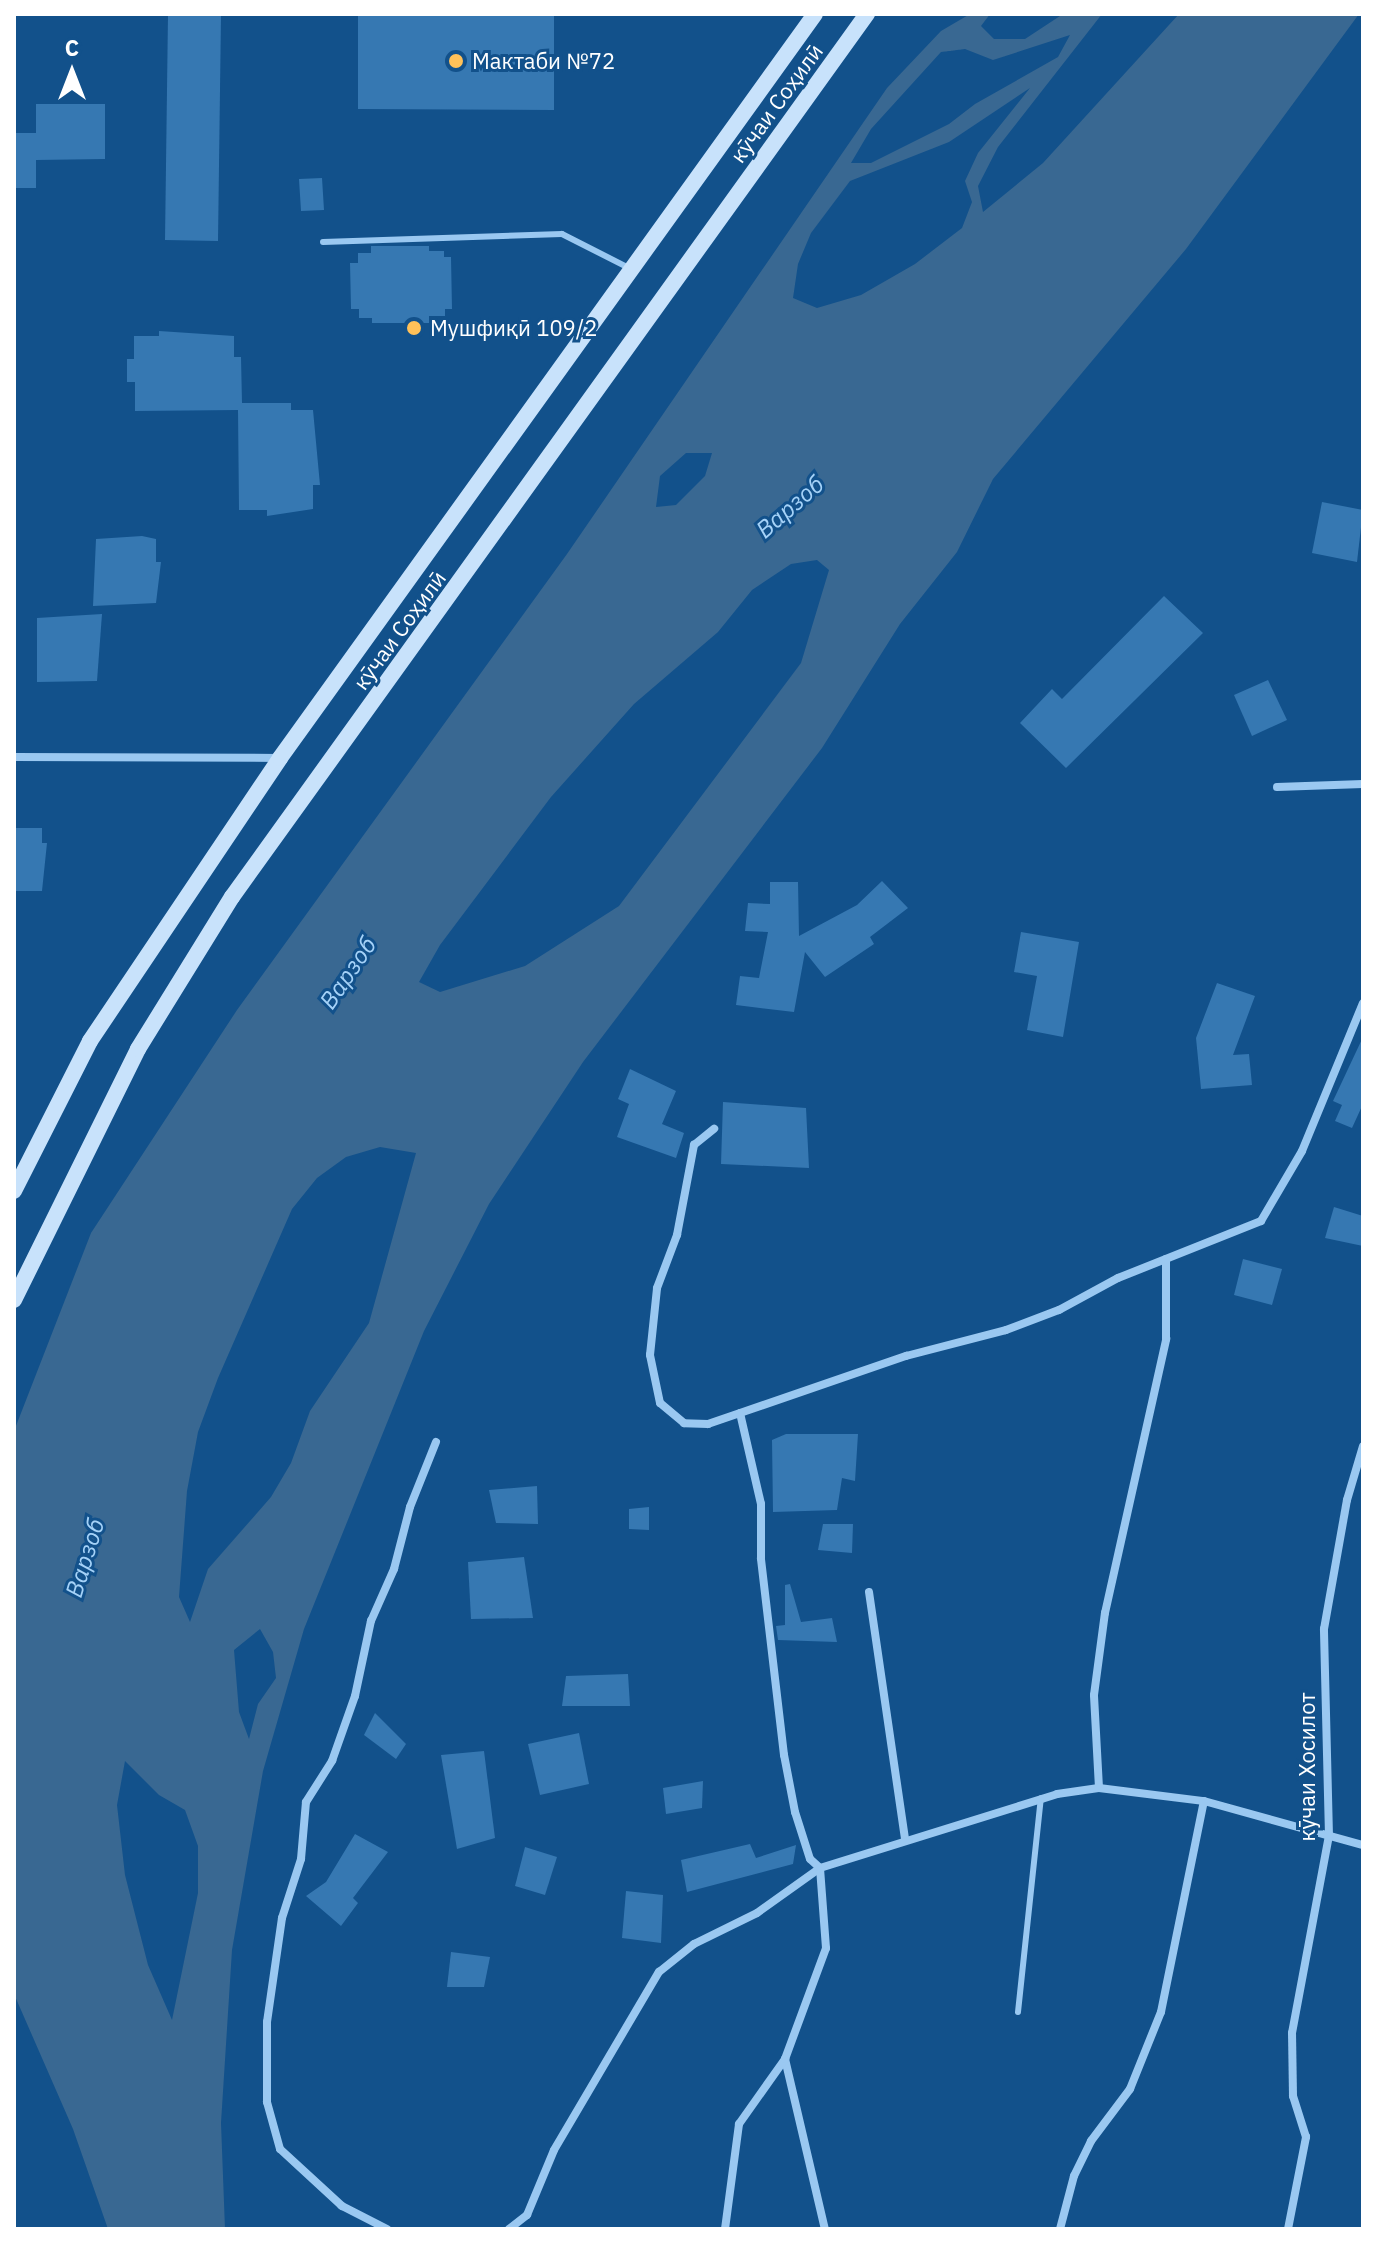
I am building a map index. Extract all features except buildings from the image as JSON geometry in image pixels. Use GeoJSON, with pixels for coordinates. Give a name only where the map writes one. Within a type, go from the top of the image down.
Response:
{"type":"FeatureCollection","features":[{"type":"Feature","properties":{"kind":"main road","name":"кӯчаи Соҳилӣ"},"geometry":{"type":"LineString","coordinates":[[14,1191],[90,1041],[280,758],[815,14]]}},
{"type":"Feature","properties":{"kind":"main road","name":"кӯчаи Соҳилӣ"},"geometry":{"type":"LineString","coordinates":[[14,1300],[138,1049],[232,897],[867,14]]}},
{"type":"Feature","properties":{"kind":"street"},"geometry":{"type":"LineString","coordinates":[[14,757],[280,758]]}},
{"type":"Feature","properties":{"kind":"street"},"geometry":{"type":"LineString","coordinates":[[1277,787],[1363,784]]}},
{"type":"Feature","properties":{"kind":"street"},"geometry":{"type":"LineString","coordinates":[[714,1129],[694,1145],[677,1235],[657,1288],[650,1355],[660,1403],[684,1423],[708,1424],[906,1356],[1006,1330],[1261,1221],[1302,1151],[1363,1003]]}},
{"type":"Feature","properties":{"kind":"street"},"geometry":{"type":"LineString","coordinates":[[1099,1788],[1094,1695],[1105,1613],[1166,1339],[1166,1259]]}},
{"type":"Feature","properties":{"kind":"street"},"geometry":{"type":"LineString","coordinates":[[725,2229],[739,2124],[785,2059],[826,1948],[820,1868],[810,1859],[795,1812],[784,1755],[761,1558],[761,1504],[740,1413]]}},
{"type":"Feature","properties":{"kind":"street"},"geometry":{"type":"LineString","coordinates":[[387,2229],[342,2206],[280,2149],[267,2102],[267,2022],[282,1918],[301,1859],[306,1802],[332,1761],[355,1696],[371,1621],[394,1569],[410,1507],[436,1442]]}},
{"type":"Feature","properties":{"kind":"street","name":"кӯчаи Хосилот"},"geometry":{"type":"LineString","coordinates":[[1288,2229],[1306,2137],[1293,2096],[1292,2033],[1329,1836],[1324,1629],[1347,1500],[1363,1446]]}},
{"type":"Feature","properties":{"kind":"street"},"geometry":{"type":"LineString","coordinates":[[869,1592],[905,1838]]}},
{"type":"Feature","properties":{"kind":"street"},"geometry":{"type":"LineString","coordinates":[[509,2229],[527,2215],[554,2150],[659,1972],[694,1944],[757,1913],[820,1868],[905,1838],[1041,1798],[1099,1788],[1204,1801],[1363,1845]]}},
{"type":"Feature","properties":{"kind":"street"},"geometry":{"type":"LineString","coordinates":[[1060,2229],[1074,2176],[1091,2141],[1130,2089],[1161,2012],[1204,1801]]}},
{"type":"Feature","properties":{"kind":"street"},"geometry":{"type":"LineString","coordinates":[[785,2059],[825,2229]]}},
{"type":"Feature","properties":{"kind":"lane"},"geometry":{"type":"LineString","coordinates":[[323,242],[562,234],[631,269]]}},
{"type":"Feature","properties":{"kind":"lane"},"geometry":{"type":"LineString","coordinates":[[1018,2012],[1041,1798]]}},
{"type":"Feature","properties":{"kind":"water","name":"Варзоб"},"geometry":{"type":"Polygon","coordinates":[[[970,14],[990,14],[981,26],[994,39],[1025,39],[1063,14],[1102,14],[998,147],[978,186],[983,212],[1043,163],[1179,14],[1359,14],[1186,249],[993,479],[957,552],[900,624],[822,748],[583,1062],[489,1204],[424,1331],[304,1629],[263,1771],[232,1950],[221,2123],[225,2229],[108,2229],[73,2129],[14,1994],[14,1431],[91,1233],[237,1010],[567,554],[887,88],[941,31],[970,14]],[[1070,35],[993,60],[965,49],[941,52],[871,129],[851,163],[871,163],[949,124],[975,104],[1058,57],[1070,35]],[[1030,88],[949,142],[850,181],[811,233],[798,264],[793,298],[817,308],[861,295],[915,264],[962,228],[972,202],[965,181],[978,153],[1030,88]],[[686,453],[660,476],[656,507],[676,505],[705,476],[712,453],[686,453]],[[817,560],[791,564],[752,590],[718,632],[634,704],[551,797],[440,945],[419,982],[440,992],[525,966],[619,906],[801,663],[829,570],[817,560]],[[380,1147],[346,1157],[317,1178],[292,1209],[218,1378],[198,1432],[187,1491],[179,1597],[190,1622],[208,1569],[271,1497],[291,1463],[310,1411],[369,1323],[416,1153],[380,1147]],[[260,1629],[234,1650],[239,1712],[249,1739],[258,1704],[276,1678],[273,1652],[260,1629]],[[125,1761],[117,1805],[125,1875],[148,1965],[172,2020],[198,1893],[198,1846],[185,1810],[159,1795],[125,1761]]]}},
{"type":"Feature","properties":{"kind":"place","name":"Мактаби №72"},"geometry":{"type":"Point","coordinates":[456,61]}},
{"type":"Feature","properties":{"kind":"place","name":"Мушфиқӣ 109/2"},"geometry":{"type":"Point","coordinates":[414,328]}}]}
